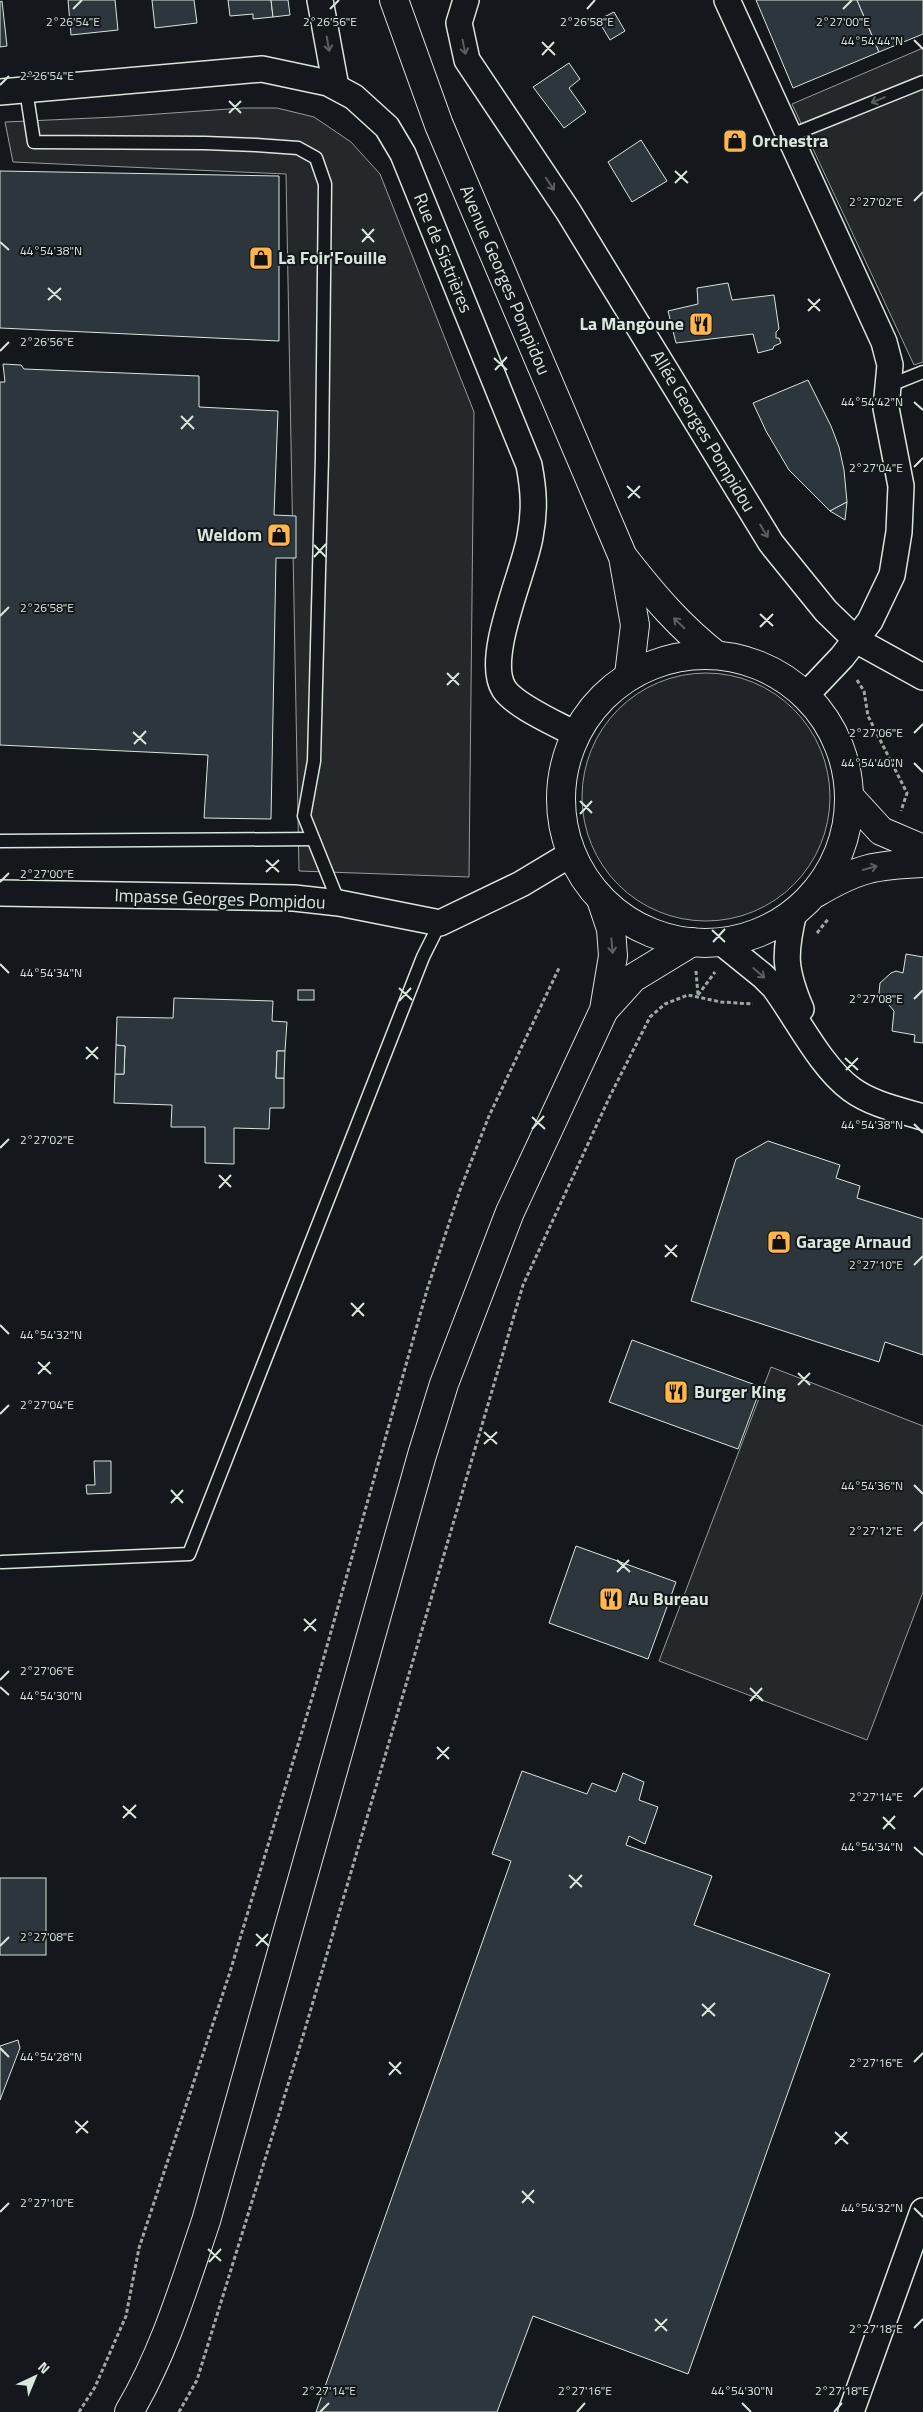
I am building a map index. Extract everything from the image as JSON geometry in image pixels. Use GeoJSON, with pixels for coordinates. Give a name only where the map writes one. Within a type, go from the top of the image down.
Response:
{"type":"FeatureCollection","features":[{"type":"Feature","properties":{"kind":"main road","name":"Avenue Georges Pompidou"},"geometry":{"type":"LineString","coordinates":[[394,0],[440,125],[623,557]]}},
{"type":"Feature","properties":{"kind":"main road"},"geometry":{"type":"LineString","coordinates":[[623,557],[666,610],[692,636],[716,655]]}},
{"type":"Feature","properties":{"kind":"main road"},"geometry":{"type":"LineString","coordinates":[[623,557],[635,625],[629,675]]}},
{"type":"Feature","properties":{"kind":"main road"},"geometry":{"type":"LineString","coordinates":[[802,904],[827,875],[839,850],[847,824],[849,796],[843,759],[828,725],[805,696],[779,675],[749,661],[716,655],[671,658],[629,675],[598,700],[575,734],[562,773],[561,814],[571,854],[584,878],[601,899],[620,916],[642,929],[667,938],[692,942],[736,940],[767,929],[836,881],[872,866],[923,863]]}},
{"type":"Feature","properties":{"kind":"main road"},"geometry":{"type":"LineString","coordinates":[[849,796],[889,836],[923,849]]}},
{"type":"Feature","properties":{"kind":"main road"},"geometry":{"type":"LineString","coordinates":[[129,2412],[138,2397],[177,2309],[206,2222],[416,1474],[444,1384],[510,1212],[604,1010],[613,956],[611,929],[601,899]]}},
{"type":"Feature","properties":{"kind":"main road"},"geometry":{"type":"LineString","coordinates":[[604,1010],[633,978],[692,942]]}},
{"type":"Feature","properties":{"kind":"street"},"geometry":{"type":"LineString","coordinates":[[320,0],[336,87]]}},
{"type":"Feature","properties":{"kind":"street","name":"Allée Georges Pompidou"},"geometry":{"type":"LineString","coordinates":[[466,0],[459,23],[467,60],[568,211],[771,543],[826,611],[849,649],[923,677]]}},
{"type":"Feature","properties":{"kind":"street"},"geometry":{"type":"LineString","coordinates":[[727,0],[884,342],[890,365],[886,408],[901,486],[899,532],[892,576],[870,621],[849,649],[805,696]]}},
{"type":"Feature","properties":{"kind":"street","name":"Rue de Sistrières"},"geometry":{"type":"LineString","coordinates":[[0,92],[262,69],[328,83],[354,97],[387,126],[403,154],[529,465],[535,498],[530,538],[504,627],[497,663],[499,675],[504,689],[525,707],[575,734]]}},
{"type":"Feature","properties":{"kind":"street"},"geometry":{"type":"LineString","coordinates":[[440,923],[521,884],[571,854]]}},
{"type":"Feature","properties":{"kind":"street","name":"Impasse Georges Pompidou"},"geometry":{"type":"LineString","coordinates":[[0,893],[294,898],[338,903],[440,923]]}},
{"type":"Feature","properties":{"kind":"street"},"geometry":{"type":"LineString","coordinates":[[802,904],[787,942],[787,969],[789,981],[817,1049]]}},
{"type":"Feature","properties":{"kind":"street"},"geometry":{"type":"LineString","coordinates":[[721,942],[763,976],[779,994],[837,1077],[852,1090],[890,1108],[923,1117]]}},
{"type":"Feature","properties":{"kind":"street"},"geometry":{"type":"LineString","coordinates":[[851,2412],[923,2211]]}},
{"type":"Feature","properties":{"kind":"lane"},"geometry":{"type":"LineString","coordinates":[[789,136],[923,82]]}},
{"type":"Feature","properties":{"kind":"lane"},"geometry":{"type":"LineString","coordinates":[[26,90],[34,142],[256,145],[298,148],[316,158],[325,184],[322,457],[314,761],[304,816],[338,903]]}},
{"type":"Feature","properties":{"kind":"lane"},"geometry":{"type":"LineString","coordinates":[[888,386],[923,372]]}},
{"type":"Feature","properties":{"kind":"lane"},"geometry":{"type":"LineString","coordinates":[[0,841],[313,839]]}},
{"type":"Feature","properties":{"kind":"lane"},"geometry":{"type":"LineString","coordinates":[[2,1562],[189,1554],[419,966],[440,923]]}},
{"type":"Feature","properties":{"kind":"path"},"geometry":{"type":"LineString","coordinates":[[849,649],[864,691],[868,716],[907,793],[898,820],[889,836]]}},
{"type":"Feature","properties":{"kind":"path"},"geometry":{"type":"LineString","coordinates":[[815,938],[835,913]]}},
{"type":"Feature","properties":{"kind":"path"},"geometry":{"type":"LineString","coordinates":[[79,2412],[95,2387],[126,2316],[139,2248],[230,1972],[318,1678],[427,1290],[460,1190],[489,1116],[560,968]]}},
{"type":"Feature","properties":{"kind":"path"},"geometry":{"type":"LineString","coordinates":[[179,2412],[197,2380],[303,2036],[523,1284],[611,1094],[650,1017],[665,1004],[688,995],[698,995],[722,1002],[757,1004],[779,994]]}},
{"type":"Feature","properties":{"kind":"shaded area"},"geometry":{"type":"Polygon","coordinates":[[[923,48],[923,362],[914,365],[792,104],[923,48]]]}},
{"type":"Feature","properties":{"kind":"shaded area"},"geometry":{"type":"Polygon","coordinates":[[[243,108],[277,108],[314,117],[351,142],[380,174],[474,412],[469,877],[299,871],[286,174],[13,162],[5,122],[243,108]]]}},
{"type":"Feature","properties":{"kind":"shaded area"},"geometry":{"type":"Polygon","coordinates":[[[706,673],[742,679],[764,688],[784,701],[802,719],[815,739],[824,761],[830,797],[824,833],[815,855],[802,875],[784,893],[764,906],[742,915],[706,921],[670,915],[648,906],[628,893],[610,875],[597,855],[588,833],[582,797],[588,761],[597,739],[610,719],[628,701],[648,688],[670,679],[706,673]]]}},
{"type":"Feature","properties":{"kind":"shaded area"},"geometry":{"type":"Polygon","coordinates":[[[771,1367],[923,1426],[923,1592],[867,1740],[659,1661],[771,1367]]]}},
{"type":"Feature","properties":{"kind":"building"},"geometry":{"type":"Polygon","coordinates":[[[68,0],[115,0],[118,30],[71,35],[68,0]]]}},
{"type":"Feature","properties":{"kind":"building"},"geometry":{"type":"Polygon","coordinates":[[[152,0],[194,0],[197,23],[155,28],[152,0]]]}},
{"type":"Feature","properties":{"kind":"building"},"geometry":{"type":"Polygon","coordinates":[[[228,0],[271,0],[273,17],[253,19],[253,14],[230,16],[228,0]]]}},
{"type":"Feature","properties":{"kind":"building"},"geometry":{"type":"Polygon","coordinates":[[[271,0],[288,0],[290,15],[273,17],[271,0]]]}},
{"type":"Feature","properties":{"kind":"building"},"geometry":{"type":"Polygon","coordinates":[[[756,0],[857,0],[879,52],[793,88],[756,0]]]}},
{"type":"Feature","properties":{"kind":"building"},"geometry":{"type":"Polygon","coordinates":[[[857,0],[923,0],[923,34],[879,52],[857,0]]]}},
{"type":"Feature","properties":{"kind":"building"},"geometry":{"type":"Polygon","coordinates":[[[2,1],[7,46],[0,47],[0,2],[2,1]]]}},
{"type":"Feature","properties":{"kind":"building"},"geometry":{"type":"Polygon","coordinates":[[[614,12],[625,31],[610,40],[598,20],[614,12]]]}},
{"type":"Feature","properties":{"kind":"building"},"geometry":{"type":"Polygon","coordinates":[[[569,63],[580,79],[569,88],[586,112],[564,128],[533,87],[569,63]]]}},
{"type":"Feature","properties":{"kind":"building"},"geometry":{"type":"Polygon","coordinates":[[[641,140],[667,181],[632,202],[608,162],[641,140]]]}},
{"type":"Feature","properties":{"kind":"building"},"geometry":{"type":"Polygon","coordinates":[[[0,171],[279,176],[279,341],[0,328],[0,171]]]}},
{"type":"Feature","properties":{"kind":"building"},"geometry":{"type":"Polygon","coordinates":[[[728,283],[732,300],[774,295],[779,329],[776,332],[776,338],[779,338],[781,343],[774,346],[773,349],[758,353],[753,334],[676,343],[668,311],[698,304],[697,288],[728,283]]]}},
{"type":"Feature","properties":{"kind":"building"},"geometry":{"type":"Polygon","coordinates":[[[3,364],[21,365],[24,369],[199,376],[199,407],[278,411],[274,515],[296,516],[296,558],[276,558],[271,819],[204,818],[208,755],[0,745],[0,382],[5,382],[3,364]]]}},
{"type":"Feature","properties":{"kind":"building"},"geometry":{"type":"Polygon","coordinates":[[[808,380],[831,426],[839,447],[844,470],[847,502],[830,511],[789,470],[766,431],[753,403],[808,380]]]}},
{"type":"Feature","properties":{"kind":"building"},"geometry":{"type":"Polygon","coordinates":[[[847,502],[845,520],[830,511],[847,502]]]}},
{"type":"Feature","properties":{"kind":"building"},"geometry":{"type":"Polygon","coordinates":[[[906,954],[923,957],[923,1043],[914,1042],[915,1035],[892,1031],[894,1011],[879,993],[880,983],[891,973],[896,971],[903,973],[906,954]]]}},
{"type":"Feature","properties":{"kind":"building"},"geometry":{"type":"Polygon","coordinates":[[[298,990],[314,990],[314,1000],[298,1000],[298,990]]]}},
{"type":"Feature","properties":{"kind":"building"},"geometry":{"type":"Polygon","coordinates":[[[174,998],[273,1001],[272,1021],[287,1022],[285,1051],[277,1051],[276,1078],[284,1078],[284,1108],[270,1108],[269,1129],[234,1128],[234,1164],[205,1163],[205,1127],[171,1127],[172,1105],[114,1103],[115,1074],[124,1074],[125,1046],[116,1045],[117,1017],[173,1018],[174,998]]]}},
{"type":"Feature","properties":{"kind":"building"},"geometry":{"type":"Polygon","coordinates":[[[116,1045],[125,1046],[124,1074],[115,1074],[116,1045]]]}},
{"type":"Feature","properties":{"kind":"building"},"geometry":{"type":"Polygon","coordinates":[[[277,1051],[285,1051],[284,1078],[276,1078],[277,1051]]]}},
{"type":"Feature","properties":{"kind":"building"},"geometry":{"type":"Polygon","coordinates":[[[768,1141],[840,1165],[836,1178],[860,1186],[857,1198],[923,1219],[923,1355],[885,1342],[879,1362],[691,1301],[736,1159],[768,1141]]]}},
{"type":"Feature","properties":{"kind":"building"},"geometry":{"type":"Polygon","coordinates":[[[632,1340],[761,1387],[738,1449],[609,1402],[632,1340]]]}},
{"type":"Feature","properties":{"kind":"building"},"geometry":{"type":"Polygon","coordinates":[[[94,1461],[111,1461],[111,1493],[87,1494],[86,1485],[95,1485],[94,1461]]]}},
{"type":"Feature","properties":{"kind":"building"},"geometry":{"type":"Polygon","coordinates":[[[576,1546],[676,1582],[648,1659],[549,1623],[576,1546]]]}},
{"type":"Feature","properties":{"kind":"building"},"geometry":{"type":"Polygon","coordinates":[[[522,1771],[587,1794],[592,1783],[616,1792],[623,1773],[644,1782],[639,1800],[658,1807],[645,1844],[629,1836],[626,1845],[712,1876],[694,1925],[830,1974],[688,2374],[533,2316],[497,2412],[316,2412],[511,1861],[492,1854],[522,1771]]]}},
{"type":"Feature","properties":{"kind":"building"},"geometry":{"type":"Polygon","coordinates":[[[0,1878],[46,1878],[46,1955],[0,1955],[0,1878]]]}},
{"type":"Feature","properties":{"kind":"building"},"geometry":{"type":"Polygon","coordinates":[[[18,2040],[20,2048],[0,2100],[0,2046],[18,2040]]]}},
{"type":"Feature","properties":{"kind":"place","name":"Orchestra"},"geometry":{"type":"Point","coordinates":[735,141]}},
{"type":"Feature","properties":{"kind":"place","name":"La Foir'Fouille"},"geometry":{"type":"Point","coordinates":[261,258]}},
{"type":"Feature","properties":{"kind":"place","name":"La Mangoune"},"geometry":{"type":"Point","coordinates":[701,324]}},
{"type":"Feature","properties":{"kind":"place","name":"Weldom"},"geometry":{"type":"Point","coordinates":[279,535]}},
{"type":"Feature","properties":{"kind":"place","name":"Garage Arnaud"},"geometry":{"type":"Point","coordinates":[779,1242]}},
{"type":"Feature","properties":{"kind":"place","name":"Burger King"},"geometry":{"type":"Point","coordinates":[676,1392]}},
{"type":"Feature","properties":{"kind":"place","name":"Au Bureau"},"geometry":{"type":"Point","coordinates":[611,1599]}}]}
